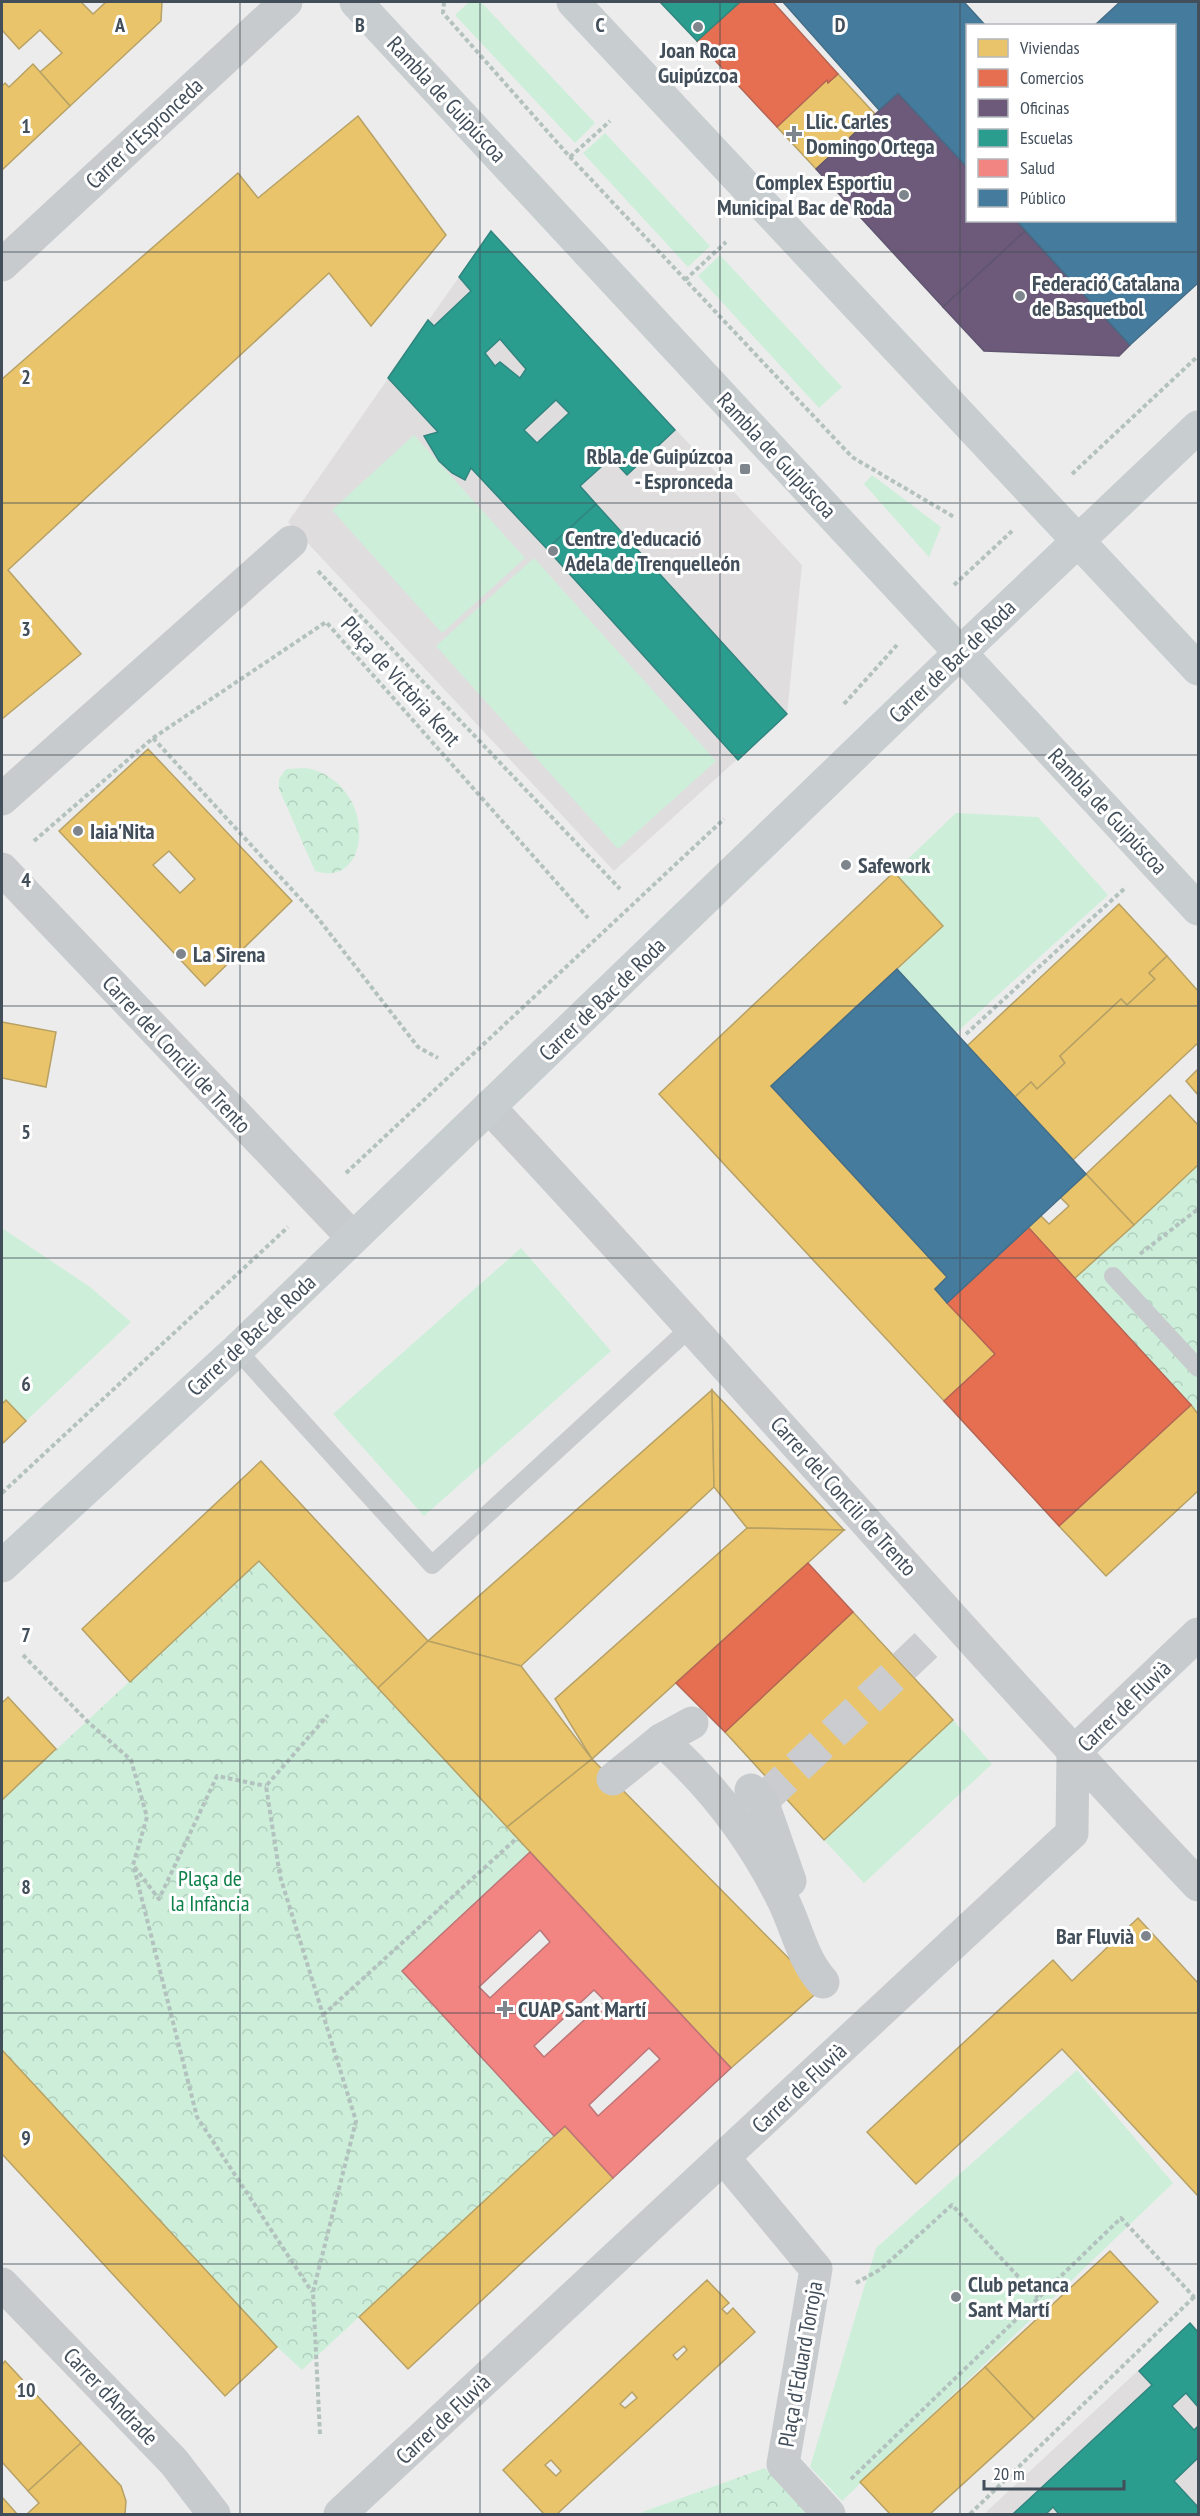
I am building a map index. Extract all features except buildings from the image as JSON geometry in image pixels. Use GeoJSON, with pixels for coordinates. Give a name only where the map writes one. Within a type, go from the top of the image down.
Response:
{"type":"FeatureCollection","features":[{"type":"Feature","properties":{"kind":"street","name":"Carrer d'Espronceda"},"geometry":{"type":"LineString","coordinates":[[2,265],[286,2]]}},
{"type":"Feature","properties":{"kind":"street","name":"Rambla de Guipúscoa"},"geometry":{"type":"LineString","coordinates":[[356,2],[1198,909]]}},
{"type":"Feature","properties":{"kind":"street"},"geometry":{"type":"LineString","coordinates":[[573,2],[1198,669]]}},
{"type":"Feature","properties":{"kind":"street","name":"Carrer de Bac de Roda"},"geometry":{"type":"LineString","coordinates":[[3,1562],[237,1350],[960,653],[1198,427]]}},
{"type":"Feature","properties":{"kind":"street"},"geometry":{"type":"LineString","coordinates":[[2,799],[291,542]]}},
{"type":"Feature","properties":{"kind":"street","name":"Carrer del Concili de Trento"},"geometry":{"type":"LineString","coordinates":[[2,869],[353,1238]]}},
{"type":"Feature","properties":{"kind":"street","name":"Carrer del Concili de Trento"},"geometry":{"type":"LineString","coordinates":[[489,1107],[692,1326],[1073,1753],[1198,1885]]}},
{"type":"Feature","properties":{"kind":"street","name":"Carrer de Fluvià"},"geometry":{"type":"LineString","coordinates":[[340,2514],[1072,1833],[1073,1753],[1198,1634]]}},
{"type":"Feature","properties":{"kind":"street"},"geometry":{"type":"LineString","coordinates":[[612,1779],[661,1740],[692,1723]]}},
{"type":"Feature","properties":{"kind":"street"},"geometry":{"type":"LineString","coordinates":[[661,1740],[692,1767],[747,1836],[784,1901],[810,1968],[831,1989],[809,1935],[762,1801],[751,1790]]}},
{"type":"Feature","properties":{"kind":"street","name":"Plaça d'Eduard Torroja"},"geometry":{"type":"LineString","coordinates":[[724,2158],[816,2269],[783,2464],[829,2514]]}},
{"type":"Feature","properties":{"kind":"street","name":"Carrer d'Andrade"},"geometry":{"type":"LineString","coordinates":[[2,2284],[174,2462],[214,2514]]}},
{"type":"Feature","properties":{"kind":"lane"},"geometry":{"type":"LineString","coordinates":[[1113,1276],[1198,1368]]}},
{"type":"Feature","properties":{"kind":"lane"},"geometry":{"type":"LineString","coordinates":[[237,1350],[432,1565],[692,1326]]}},
{"type":"Feature","properties":{"kind":"path"},"geometry":{"type":"LineString","coordinates":[[444,2],[443,13],[570,157],[852,457],[954,517]]}},
{"type":"Feature","properties":{"kind":"path"},"geometry":{"type":"LineString","coordinates":[[570,157],[610,121]]}},
{"type":"Feature","properties":{"kind":"path"},"geometry":{"type":"LineString","coordinates":[[685,280],[726,242]]}},
{"type":"Feature","properties":{"kind":"path"},"geometry":{"type":"LineString","coordinates":[[291,542],[620,889]]}},
{"type":"Feature","properties":{"kind":"path","name":"Carrer de Bac de Roda"},"geometry":{"type":"LineString","coordinates":[[839,709],[925,614]]}},
{"type":"Feature","properties":{"kind":"path","name":"Plaça de Victòria Kent"},"geometry":{"type":"LineString","coordinates":[[153,738],[326,622],[588,918]]}},
{"type":"Feature","properties":{"kind":"path"},"geometry":{"type":"LineString","coordinates":[[34,841],[153,738],[317,917],[418,1047],[438,1058]]}},
{"type":"Feature","properties":{"kind":"path"},"geometry":{"type":"LineString","coordinates":[[401,1123],[728,815]]}},
{"type":"Feature","properties":{"kind":"path"},"geometry":{"type":"LineString","coordinates":[[966,1034],[1154,861]]}},
{"type":"Feature","properties":{"kind":"path"},"geometry":{"type":"LineString","coordinates":[[1113,1276],[1198,1209]]}},
{"type":"Feature","properties":{"kind":"path"},"geometry":{"type":"LineString","coordinates":[[2,1493],[231,1281]]}},
{"type":"Feature","properties":{"kind":"path"},"geometry":{"type":"LineString","coordinates":[[23,1655],[87,1721],[131,1760],[147,1817],[133,1865],[197,2117],[313,2292]]}},
{"type":"Feature","properties":{"kind":"path"},"geometry":{"type":"LineString","coordinates":[[266,1785],[328,1715]]}},
{"type":"Feature","properties":{"kind":"path"},"geometry":{"type":"LineString","coordinates":[[133,1865],[159,1899],[216,1776],[266,1785]]}},
{"type":"Feature","properties":{"kind":"path"},"geometry":{"type":"LineString","coordinates":[[266,1785],[280,1876],[356,2121],[313,2292],[320,2434]]}},
{"type":"Feature","properties":{"kind":"path"},"geometry":{"type":"LineString","coordinates":[[323,2015],[517,1838]]}},
{"type":"Feature","properties":{"kind":"path"},"geometry":{"type":"LineString","coordinates":[[852,2285],[881,2269],[952,2205],[1038,2298]]}},
{"type":"Feature","properties":{"kind":"path"},"geometry":{"type":"LineString","coordinates":[[848,2482],[1121,2218],[1196,2297],[970,2514]]}},
{"type":"Feature","properties":{"kind":"shaded area","name":"Centre d'educació Adela de Trenquelleón"},"geometry":{"type":"Polygon","coordinates":[[[491,231],[802,565],[787,714],[614,871],[288,522],[491,231]]]}},
{"type":"Feature","properties":{"kind":"shaded area"},"geometry":{"type":"Polygon","coordinates":[[[1189,2323],[1198,2333],[1198,2514],[984,2514],[1189,2323]]]}},
{"type":"Feature","properties":{"kind":"green space"},"geometry":{"type":"Polygon","coordinates":[[[469,2],[481,2],[595,123],[575,143],[455,15],[469,2]]]}},
{"type":"Feature","properties":{"kind":"green space"},"geometry":{"type":"Polygon","coordinates":[[[605,133],[710,246],[688,267],[583,153],[605,133]]]}},
{"type":"Feature","properties":{"kind":"green space"},"geometry":{"type":"Polygon","coordinates":[[[720,255],[842,387],[819,408],[698,276],[720,255]]]}},
{"type":"Feature","properties":{"kind":"green space"},"geometry":{"type":"Polygon","coordinates":[[[414,435],[525,558],[442,633],[332,510],[414,435]]]}},
{"type":"Feature","properties":{"kind":"green space"},"geometry":{"type":"Polygon","coordinates":[[[872,475],[941,527],[929,557],[864,484],[872,475]]]}},
{"type":"Feature","properties":{"kind":"green space"},"geometry":{"type":"Polygon","coordinates":[[[534,558],[716,761],[618,849],[436,646],[534,558]]]}},
{"type":"Feature","properties":{"kind":"green space"},"geometry":{"type":"Polygon","coordinates":[[[306,768],[329,777],[346,792],[356,811],[359,832],[357,850],[348,865],[334,873],[315,871],[279,789],[279,779],[286,769],[306,768]]]}},
{"type":"Feature","properties":{"kind":"green space"},"geometry":{"type":"Polygon","coordinates":[[[956,813],[1038,817],[1108,895],[956,1033],[897,969],[894,872],[956,813]]]}},
{"type":"Feature","properties":{"kind":"green space"},"geometry":{"type":"Polygon","coordinates":[[[1198,1165],[1198,1414],[1074,1279],[1198,1165]]]}},
{"type":"Feature","properties":{"kind":"green space"},"geometry":{"type":"Polygon","coordinates":[[[2,1228],[90,1287],[131,1322],[26,1421],[6,1400],[2,1404],[2,1228]]]}},
{"type":"Feature","properties":{"kind":"green space"},"geometry":{"type":"Polygon","coordinates":[[[521,1248],[611,1351],[424,1516],[333,1414],[521,1248]]]}},
{"type":"Feature","properties":{"kind":"green space","name":"Plaça de la Infància"},"geometry":{"type":"Polygon","coordinates":[[[259,1561],[530,1852],[402,1971],[554,2136],[302,2370],[277,2347],[2,2050],[2,1800],[259,1561]]]}},
{"type":"Feature","properties":{"kind":"green space"},"geometry":{"type":"Polygon","coordinates":[[[953,1720],[992,1764],[864,1883],[824,1840],[953,1720]]]}},
{"type":"Feature","properties":{"kind":"green space"},"geometry":{"type":"Polygon","coordinates":[[[1077,2070],[1173,2183],[842,2501],[810,2467],[876,2248],[1077,2070]]]}},
{"type":"Feature","properties":{"kind":"green space"},"geometry":{"type":"Polygon","coordinates":[[[765,2468],[808,2514],[637,2514],[765,2468]]]}},
{"type":"Feature","properties":{"kind":"tunnel"},"geometry":{"type":"LineString","coordinates":[[762,1801],[926,1645]]}},
{"type":"Feature","properties":{"kind":"place","name":"Joan Roca Guipúzcoa"},"geometry":{"type":"Point","coordinates":[698,27]}},
{"type":"Feature","properties":{"kind":"place","name":"Llic. Carles Domingo Ortega"},"geometry":{"type":"Point","coordinates":[794,134]}},
{"type":"Feature","properties":{"kind":"place","name":"Complex Esportiu Municipal Bac de Roda"},"geometry":{"type":"Point","coordinates":[904,195]}},
{"type":"Feature","properties":{"kind":"place","name":"Federació Catalana de Basquetbol"},"geometry":{"type":"Point","coordinates":[1020,296]}},
{"type":"Feature","properties":{"kind":"place","name":"Rbla. de Guipúzcoa - Espronceda"},"geometry":{"type":"Point","coordinates":[745,469]}},
{"type":"Feature","properties":{"kind":"place","name":"Centre d'educació Adela de Trenquelleón"},"geometry":{"type":"Point","coordinates":[553,551]}},
{"type":"Feature","properties":{"kind":"place","name":"Iaia'Nita"},"geometry":{"type":"Point","coordinates":[78,831]}},
{"type":"Feature","properties":{"kind":"place","name":"Safework"},"geometry":{"type":"Point","coordinates":[846,865]}},
{"type":"Feature","properties":{"kind":"place","name":"La Sirena"},"geometry":{"type":"Point","coordinates":[181,954]}},
{"type":"Feature","properties":{"kind":"place","name":"Bar Fluvià"},"geometry":{"type":"Point","coordinates":[1146,1936]}},
{"type":"Feature","properties":{"kind":"place","name":"CUAP Sant Martí"},"geometry":{"type":"Point","coordinates":[505,2009]}},
{"type":"Feature","properties":{"kind":"place","name":"Club petanca Sant Martí"},"geometry":{"type":"Point","coordinates":[956,2297]}}]}
